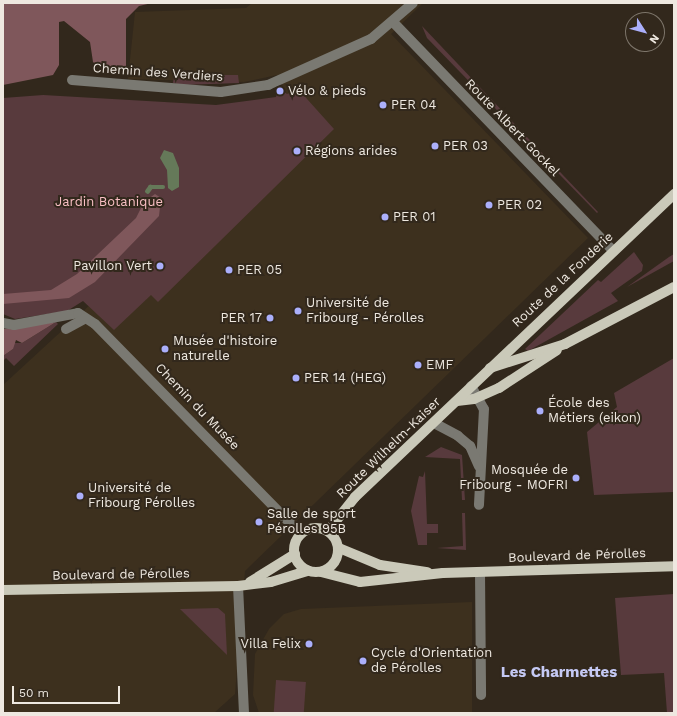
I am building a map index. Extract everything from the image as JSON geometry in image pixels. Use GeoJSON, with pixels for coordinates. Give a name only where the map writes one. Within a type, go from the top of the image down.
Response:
{"type":"FeatureCollection","features":[{"type":"Feature","properties":{"kind":"main road","name":"Route de la Fonderie"},"geometry":{"type":"LineString","coordinates":[[471,386],[674,194]]}},
{"type":"Feature","properties":{"kind":"main road"},"geometry":{"type":"LineString","coordinates":[[490,368],[565,344],[674,287]]}},
{"type":"Feature","properties":{"kind":"main road"},"geometry":{"type":"LineString","coordinates":[[457,401],[477,397],[538,365],[565,344]]}},
{"type":"Feature","properties":{"kind":"main road","name":"Route Wilhelm-Kaiser"},"geometry":{"type":"LineString","coordinates":[[328,531],[355,497],[471,386]]}},
{"type":"Feature","properties":{"kind":"main road"},"geometry":{"type":"LineString","coordinates":[[238,586],[265,575],[294,554],[301,534],[311,529],[328,531],[338,548],[335,563],[321,572]]}},
{"type":"Feature","properties":{"kind":"main road","name":"Boulevard de Pérolles"},"geometry":{"type":"LineString","coordinates":[[338,548],[394,568],[443,573]]}},
{"type":"Feature","properties":{"kind":"main road"},"geometry":{"type":"LineString","coordinates":[[294,554],[308,571]]}},
{"type":"Feature","properties":{"kind":"main road","name":"Boulevard de Pérolles"},"geometry":{"type":"LineString","coordinates":[[3,590],[238,586],[271,582],[308,571],[321,572],[360,582],[443,573],[674,566]]}},
{"type":"Feature","properties":{"kind":"street","name":"Chemin des Verdiers"},"geometry":{"type":"LineString","coordinates":[[72,80],[221,92],[268,85],[346,53],[393,22],[413,3]]}},
{"type":"Feature","properties":{"kind":"street","name":"Route Albert-Gockel"},"geometry":{"type":"LineString","coordinates":[[393,22],[613,251]]}},
{"type":"Feature","properties":{"kind":"street","name":"Chemin du Musée"},"geometry":{"type":"LineString","coordinates":[[3,323],[14,325],[72,313],[95,324],[157,385],[301,534]]}},
{"type":"Feature","properties":{"kind":"street"},"geometry":{"type":"LineString","coordinates":[[66,329],[84,319]]}},
{"type":"Feature","properties":{"kind":"street"},"geometry":{"type":"LineString","coordinates":[[471,386],[484,409],[479,466],[479,505]]}},
{"type":"Feature","properties":{"kind":"street"},"geometry":{"type":"LineString","coordinates":[[434,423],[470,446],[479,466]]}},
{"type":"Feature","properties":{"kind":"street"},"geometry":{"type":"LineString","coordinates":[[480,572],[481,695]]}},
{"type":"Feature","properties":{"kind":"street"},"geometry":{"type":"LineString","coordinates":[[238,586],[244,713]]}},
{"type":"Feature","properties":{"kind":"shaded area"},"geometry":{"type":"Polygon","coordinates":[[[3,3],[152,3],[139,6],[126,19],[126,72],[100,68],[93,62],[90,42],[64,21],[59,22],[59,65],[53,75],[3,85],[3,3]]]}},
{"type":"Feature","properties":{"kind":"shaded area","name":"Université de Fribourg - Pérolles"},"geometry":{"type":"Polygon","coordinates":[[[252,3],[423,3],[391,34],[588,238],[245,571],[235,694],[214,713],[3,713],[3,385],[297,114],[277,75],[244,82],[128,79],[135,12],[246,8],[252,3]]]}},
{"type":"Feature","properties":{"kind":"shaded area"},"geometry":{"type":"Polygon","coordinates":[[[164,150],[173,153],[179,168],[179,187],[172,191],[168,188],[167,170],[160,158],[164,150]]]}},
{"type":"Feature","properties":{"kind":"shaded area"},"geometry":{"type":"Polygon","coordinates":[[[155,194],[161,198],[159,216],[95,282],[69,298],[3,304],[3,294],[51,290],[77,274],[136,218],[144,202],[155,194]]]}},
{"type":"Feature","properties":{"kind":"shaded area"},"geometry":{"type":"Polygon","coordinates":[[[56,322],[22,343],[16,340],[13,349],[3,356],[3,329],[56,322]]]}},
{"type":"Feature","properties":{"kind":"shaded area","name":"Cycle d'Orientation de Pérolles"},"geometry":{"type":"Polygon","coordinates":[[[472,602],[472,713],[259,713],[253,695],[255,654],[269,629],[284,614],[301,609],[472,602]]]}},
{"type":"Feature","properties":{"kind":"green space"},"geometry":{"type":"Polygon","coordinates":[[[422,26],[598,212],[597,213],[427,38],[422,26]]]}},
{"type":"Feature","properties":{"kind":"green space"},"geometry":{"type":"Polygon","coordinates":[[[174,75],[238,75],[239,83],[181,85],[173,83],[174,75]]]}},
{"type":"Feature","properties":{"kind":"green space","name":"Jardin Botanique"},"geometry":{"type":"Polygon","coordinates":[[[279,87],[287,94],[299,90],[334,129],[158,302],[151,295],[114,330],[83,301],[67,311],[15,319],[3,314],[3,98],[43,95],[216,105],[276,97],[279,87]]]}},
{"type":"Feature","properties":{"kind":"green space"},"geometry":{"type":"Polygon","coordinates":[[[634,252],[643,265],[642,271],[611,293],[618,301],[528,351],[525,349],[598,280],[601,282],[634,252]]]}},
{"type":"Feature","properties":{"kind":"green space"},"geometry":{"type":"Polygon","coordinates":[[[674,254],[674,261],[627,287],[669,257],[674,254]]]}},
{"type":"Feature","properties":{"kind":"green space"},"geometry":{"type":"Polygon","coordinates":[[[56,322],[58,324],[14,366],[6,358],[3,361],[3,356],[13,349],[12,343],[22,343],[56,322]]]}},
{"type":"Feature","properties":{"kind":"green space"},"geometry":{"type":"Polygon","coordinates":[[[674,358],[674,492],[594,495],[587,432],[617,407],[614,393],[674,358]]]}},
{"type":"Feature","properties":{"kind":"green space"},"geometry":{"type":"Polygon","coordinates":[[[441,447],[462,455],[465,500],[462,500],[460,459],[425,457],[441,447]]]}},
{"type":"Feature","properties":{"kind":"green space"},"geometry":{"type":"Polygon","coordinates":[[[425,471],[427,524],[438,524],[438,533],[427,533],[427,545],[418,545],[411,511],[419,476],[423,477],[425,471]]]}},
{"type":"Feature","properties":{"kind":"green space"},"geometry":{"type":"Polygon","coordinates":[[[462,513],[465,513],[466,550],[437,548],[463,546],[462,513]]]}},
{"type":"Feature","properties":{"kind":"green space"},"geometry":{"type":"Polygon","coordinates":[[[674,594],[674,713],[667,713],[664,673],[621,675],[615,598],[674,594]]]}},
{"type":"Feature","properties":{"kind":"green space"},"geometry":{"type":"Polygon","coordinates":[[[218,608],[225,614],[227,655],[180,609],[218,608]]]}},
{"type":"Feature","properties":{"kind":"green space"},"geometry":{"type":"Polygon","coordinates":[[[276,680],[306,682],[304,713],[274,713],[276,680]]]}},
{"type":"Feature","properties":{"kind":"waterway"},"geometry":{"type":"LineString","coordinates":[[147,191],[150,187],[163,187]]}},
{"type":"Feature","properties":{"kind":"place","name":"Vélo & pieds"},"geometry":{"type":"Point","coordinates":[280,91]}},
{"type":"Feature","properties":{"kind":"place","name":"PER 04"},"geometry":{"type":"Point","coordinates":[383,105]}},
{"type":"Feature","properties":{"kind":"place","name":"PER 03"},"geometry":{"type":"Point","coordinates":[435,146]}},
{"type":"Feature","properties":{"kind":"place","name":"Régions arides"},"geometry":{"type":"Point","coordinates":[297,151]}},
{"type":"Feature","properties":{"kind":"place","name":"PER 02"},"geometry":{"type":"Point","coordinates":[489,205]}},
{"type":"Feature","properties":{"kind":"place","name":"PER 01"},"geometry":{"type":"Point","coordinates":[385,217]}},
{"type":"Feature","properties":{"kind":"place","name":"Pavillon Vert"},"geometry":{"type":"Point","coordinates":[160,266]}},
{"type":"Feature","properties":{"kind":"place","name":"PER 05"},"geometry":{"type":"Point","coordinates":[229,270]}},
{"type":"Feature","properties":{"kind":"place","name":"Université de Fribourg - Pérolles"},"geometry":{"type":"Point","coordinates":[298,311]}},
{"type":"Feature","properties":{"kind":"place","name":"PER 17"},"geometry":{"type":"Point","coordinates":[270,318]}},
{"type":"Feature","properties":{"kind":"place","name":"Musée d'histoire naturelle"},"geometry":{"type":"Point","coordinates":[165,349]}},
{"type":"Feature","properties":{"kind":"place","name":"EMF"},"geometry":{"type":"Point","coordinates":[418,365]}},
{"type":"Feature","properties":{"kind":"place","name":"PER 14 (HEG)"},"geometry":{"type":"Point","coordinates":[296,378]}},
{"type":"Feature","properties":{"kind":"place","name":"École des Métiers (eikon)"},"geometry":{"type":"Point","coordinates":[540,411]}},
{"type":"Feature","properties":{"kind":"place","name":"Mosquée de Fribourg - MOFRI"},"geometry":{"type":"Point","coordinates":[576,478]}},
{"type":"Feature","properties":{"kind":"place","name":"Université de Fribourg Pérolles"},"geometry":{"type":"Point","coordinates":[80,496]}},
{"type":"Feature","properties":{"kind":"place","name":"Salle de sport Pérolles 95B"},"geometry":{"type":"Point","coordinates":[259,522]}},
{"type":"Feature","properties":{"kind":"place","name":"Villa Felix"},"geometry":{"type":"Point","coordinates":[309,644]}},
{"type":"Feature","properties":{"kind":"place","name":"Cycle d'Orientation de Pérolles"},"geometry":{"type":"Point","coordinates":[363,661]}},
{"type":"Feature","properties":{"kind":"district","name":"Les Charmettes"},"geometry":{"type":"Point","coordinates":[559,673]}}]}
